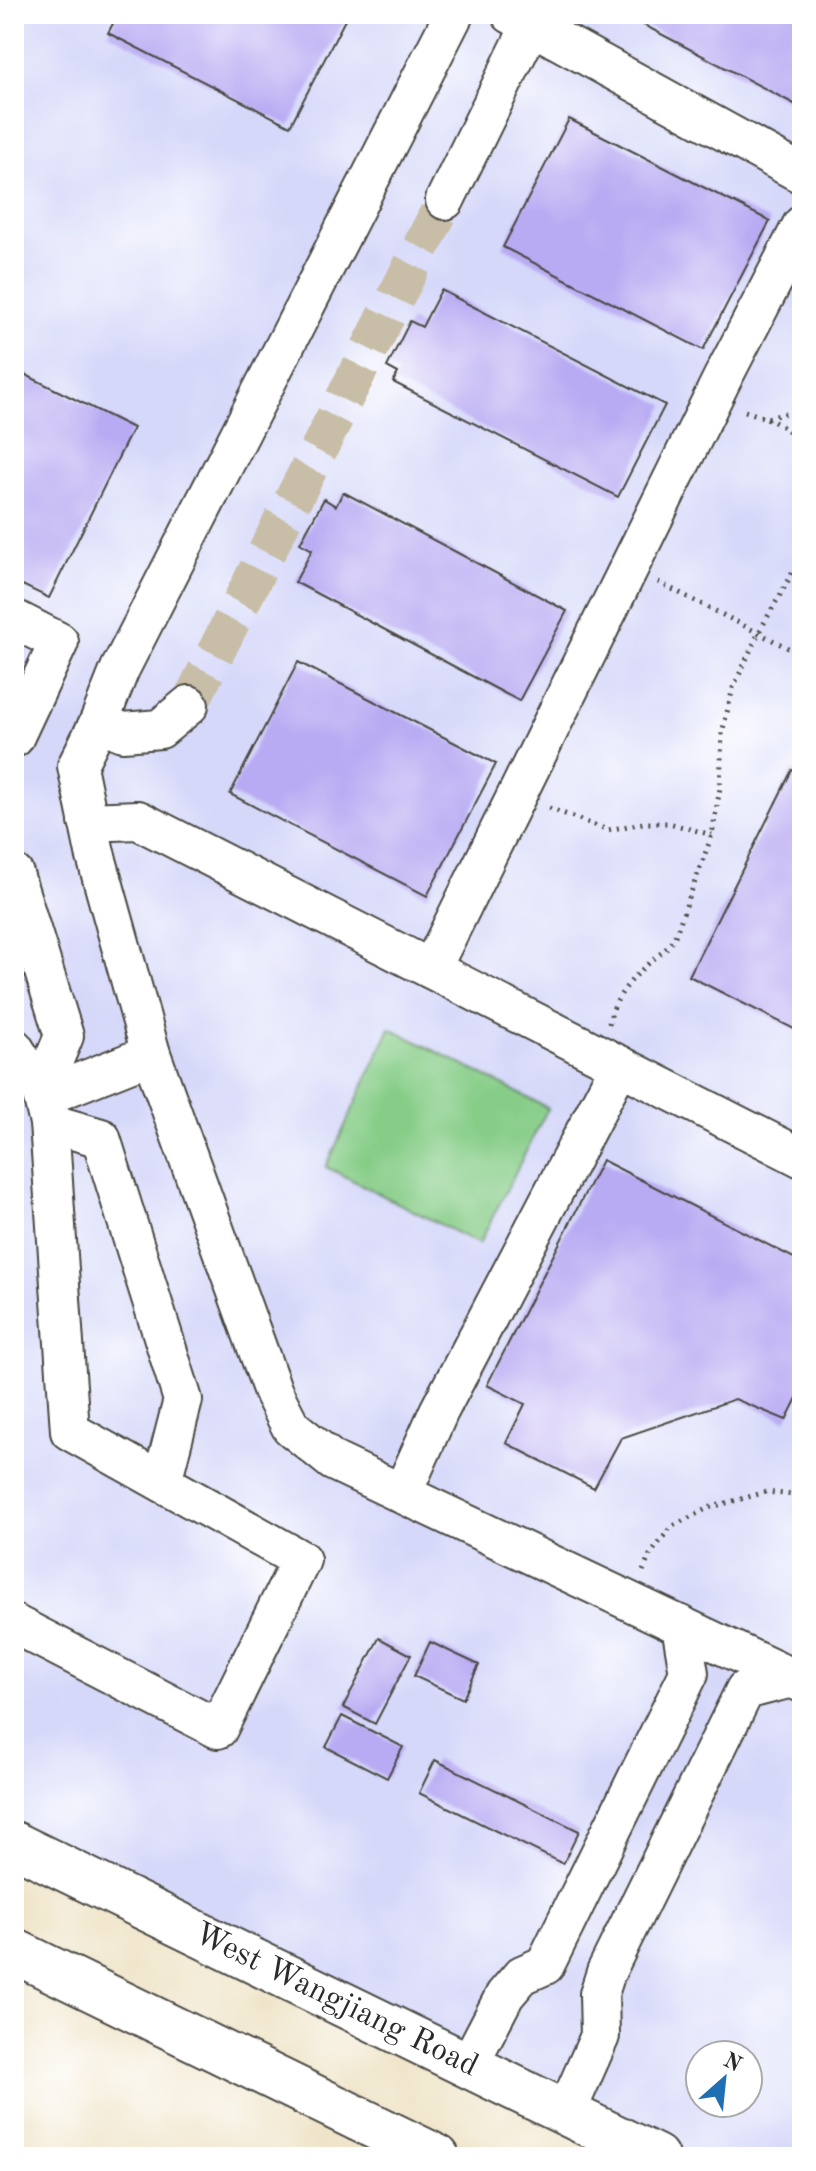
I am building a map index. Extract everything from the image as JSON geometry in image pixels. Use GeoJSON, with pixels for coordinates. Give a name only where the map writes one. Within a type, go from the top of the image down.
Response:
{"type":"FeatureCollection","features":[{"type":"Feature","properties":{"kind":"main road","name":"West Wangjiang Road"},"geometry":{"type":"LineString","coordinates":[[14,1844],[656,2157]]}},
{"type":"Feature","properties":{"kind":"main road"},"geometry":{"type":"LineString","coordinates":[[14,1951],[437,2157]]}},
{"type":"Feature","properties":{"kind":"lane"},"geometry":{"type":"LineString","coordinates":[[454,14],[120,669],[77,766],[88,822],[151,1054],[273,1392],[291,1427],[333,1461],[797,1681]]}},
{"type":"Feature","properties":{"kind":"lane"},"geometry":{"type":"LineString","coordinates":[[445,200],[520,18],[802,174]]}},
{"type":"Feature","properties":{"kind":"lane"},"geometry":{"type":"LineString","coordinates":[[431,969],[711,401],[802,225]]}},
{"type":"Feature","properties":{"kind":"lane"},"geometry":{"type":"LineString","coordinates":[[14,619],[59,642],[14,738]]}},
{"type":"Feature","properties":{"kind":"lane"},"geometry":{"type":"LineString","coordinates":[[99,722],[123,732],[160,729],[189,705]]}},
{"type":"Feature","properties":{"kind":"lane"},"geometry":{"type":"LineString","coordinates":[[88,822],[138,820],[802,1158]]}},
{"type":"Feature","properties":{"kind":"lane"},"geometry":{"type":"LineString","coordinates":[[14,874],[64,1036],[44,1104],[70,1431],[301,1560],[218,1729],[14,1624]]}},
{"type":"Feature","properties":{"kind":"lane"},"geometry":{"type":"LineString","coordinates":[[14,1048],[44,1104],[101,1138],[106,1152],[183,1400],[162,1482]]}},
{"type":"Feature","properties":{"kind":"lane"},"geometry":{"type":"LineString","coordinates":[[44,1104],[151,1054]]}},
{"type":"Feature","properties":{"kind":"lane"},"geometry":{"type":"LineString","coordinates":[[402,1494],[439,1411],[610,1060]]}},
{"type":"Feature","properties":{"kind":"lane"},"geometry":{"type":"LineString","coordinates":[[468,2066],[505,1995],[522,1975],[545,1965],[689,1673],[681,1625]]}},
{"type":"Feature","properties":{"kind":"lane"},"geometry":{"type":"LineString","coordinates":[[566,2113],[600,2036],[599,1994],[606,1972],[745,1690],[797,1681]]}},
{"type":"Feature","properties":{"kind":"path"},"geometry":{"type":"LineString","coordinates":[[711,401],[766,418],[787,429],[802,446]]}},
{"type":"Feature","properties":{"kind":"path"},"geometry":{"type":"LineString","coordinates":[[766,418],[802,410]]}},
{"type":"Feature","properties":{"kind":"path"},"geometry":{"type":"LineString","coordinates":[[610,1060],[607,1033],[611,1015],[627,985],[667,950],[675,936],[712,835],[721,779],[722,733],[733,688],[759,632],[802,556]]}},
{"type":"Feature","properties":{"kind":"path"},"geometry":{"type":"LineString","coordinates":[[629,568],[802,655]]}},
{"type":"Feature","properties":{"kind":"path"},"geometry":{"type":"LineString","coordinates":[[506,816],[540,806],[608,830],[643,823],[669,823],[712,835]]}},
{"type":"Feature","properties":{"kind":"path"},"geometry":{"type":"LineString","coordinates":[[631,1601],[650,1555],[671,1527],[708,1508],[766,1492],[802,1496]]}},
{"type":"Feature","properties":{"kind":"shaded area"},"geometry":{"type":"Polygon","coordinates":[[[14,14],[802,14],[802,2157],[656,2157],[14,1844],[14,14]]]}},
{"type":"Feature","properties":{"kind":"green space"},"geometry":{"type":"Polygon","coordinates":[[[390,1028],[548,1108],[479,1244],[326,1167],[390,1028]]]}},
{"type":"Feature","properties":{"kind":"building"},"geometry":{"type":"Polygon","coordinates":[[[118,14],[348,14],[290,126],[108,33],[118,14]]]}},
{"type":"Feature","properties":{"kind":"building"},"geometry":{"type":"Polygon","coordinates":[[[623,14],[802,14],[802,108],[623,14]]]}},
{"type":"Feature","properties":{"kind":"building"},"geometry":{"type":"Polygon","coordinates":[[[569,119],[770,221],[703,350],[503,247],[569,119]]]}},
{"type":"Feature","properties":{"kind":"building"},"geometry":{"type":"Polygon","coordinates":[[[441,290],[665,405],[618,497],[393,382],[398,373],[387,367],[410,321],[422,327],[441,290]]]}},
{"type":"Feature","properties":{"kind":"building"},"geometry":{"type":"Polygon","coordinates":[[[14,369],[133,428],[49,598],[14,581],[14,369]]]}},
{"type":"Feature","properties":{"kind":"building"},"geometry":{"type":"Polygon","coordinates":[[[343,492],[567,611],[519,701],[295,582],[312,550],[300,543],[324,499],[336,506],[343,492]]]}},
{"type":"Feature","properties":{"kind":"building"},"geometry":{"type":"Polygon","coordinates":[[[298,662],[496,764],[427,896],[230,794],[298,662]]]}},
{"type":"Feature","properties":{"kind":"building"},"geometry":{"type":"Polygon","coordinates":[[[792,770],[802,774],[802,1033],[689,976],[792,770]]]}},
{"type":"Feature","properties":{"kind":"building"},"geometry":{"type":"Polygon","coordinates":[[[602,1160],[802,1262],[802,1303],[796,1316],[802,1319],[802,1388],[786,1420],[735,1399],[621,1438],[594,1488],[506,1443],[525,1404],[487,1385],[602,1160]]]}},
{"type":"Feature","properties":{"kind":"building"},"geometry":{"type":"Polygon","coordinates":[[[379,1638],[411,1655],[375,1724],[343,1707],[379,1638]]]}},
{"type":"Feature","properties":{"kind":"building"},"geometry":{"type":"Polygon","coordinates":[[[430,1642],[479,1665],[463,1699],[414,1676],[430,1642]]]}},
{"type":"Feature","properties":{"kind":"building"},"geometry":{"type":"Polygon","coordinates":[[[342,1716],[403,1747],[387,1778],[326,1747],[342,1716]]]}},
{"type":"Feature","properties":{"kind":"building"},"geometry":{"type":"Polygon","coordinates":[[[435,1760],[579,1831],[563,1864],[419,1793],[435,1760]]]}},
{"type":"Feature","properties":{"kind":"tunnel"},"geometry":{"type":"LineString","coordinates":[[189,705],[445,200]]}}]}
